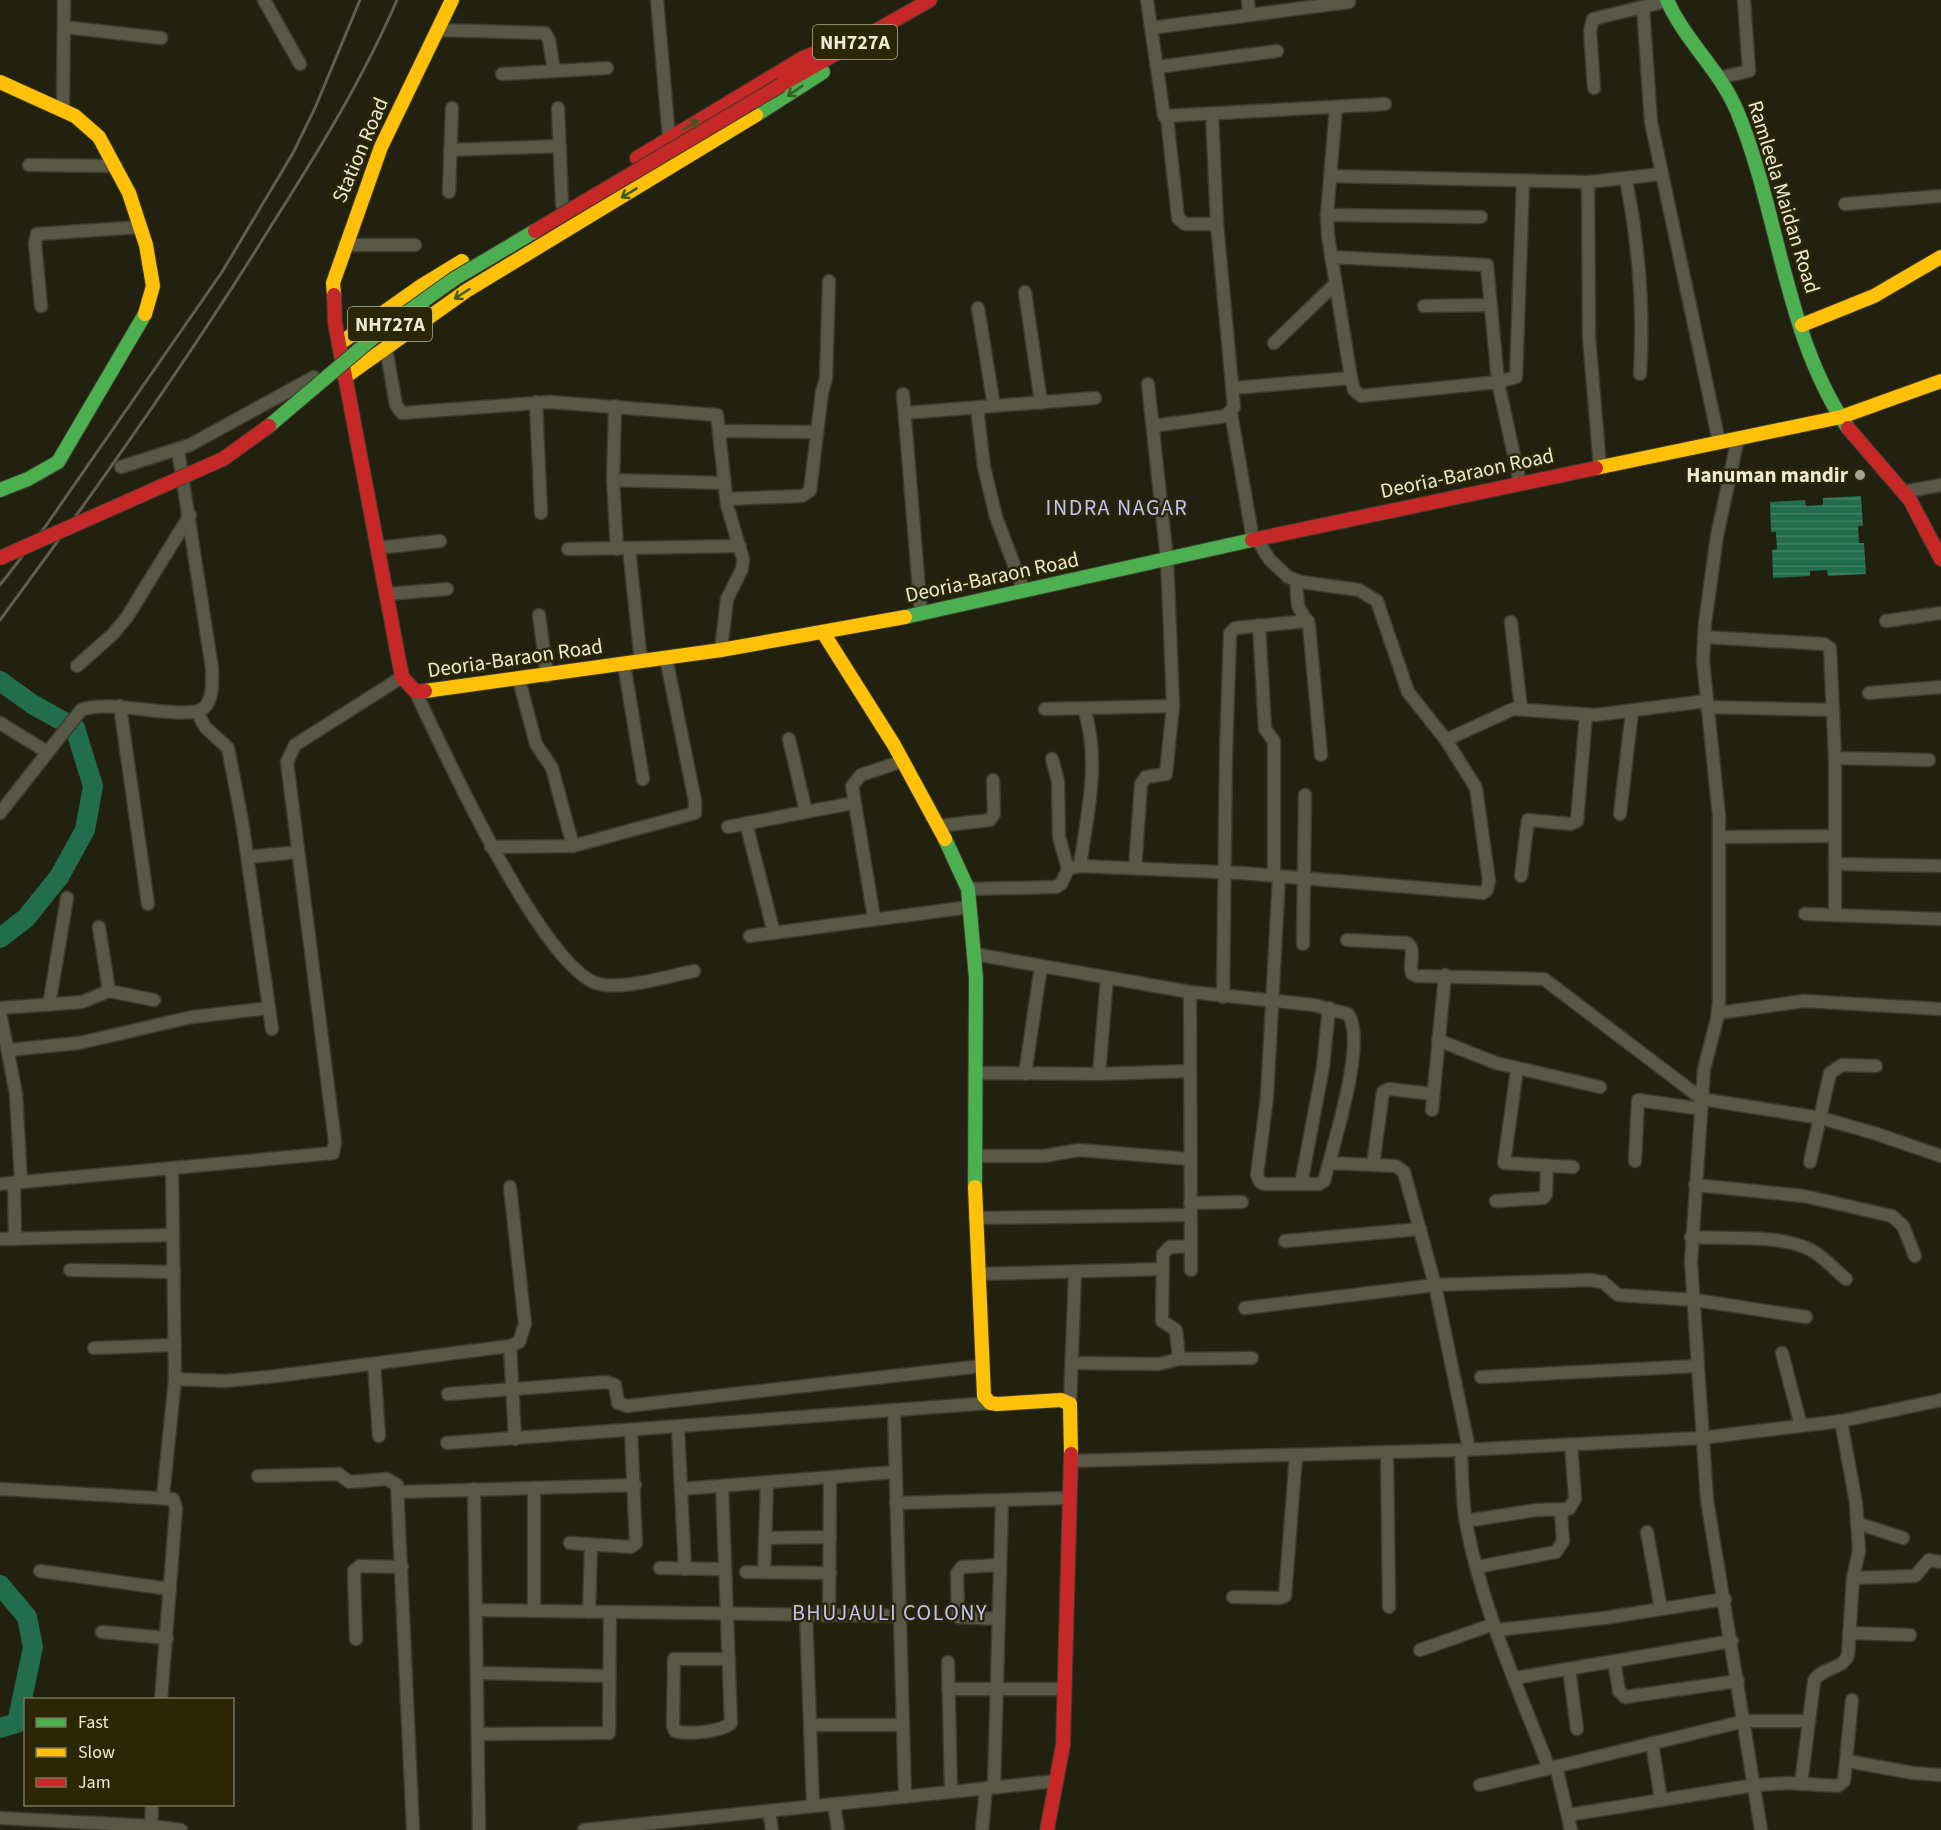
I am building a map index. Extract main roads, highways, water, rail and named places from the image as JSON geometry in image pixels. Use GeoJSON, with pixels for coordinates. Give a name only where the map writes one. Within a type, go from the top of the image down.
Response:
{"type":"FeatureCollection","features":[{"type":"Feature","properties":{"kind":"main road","name":"Station Road"},"geometry":{"type":"LineString","coordinates":[[335,323],[333,283],[345,245],[381,147],[452,0]]}},
{"type":"Feature","properties":{"kind":"main road","name":"NH727A"},"geometry":{"type":"LineString","coordinates":[[0,558],[223,459],[279,419],[381,331],[454,279],[926,1]]}},
{"type":"Feature","properties":{"kind":"main road","name":"Ramleela Maidan Road"},"geometry":{"type":"LineString","coordinates":[[1667,1],[1679,29],[1718,78],[1737,109],[1775,224],[1802,326],[1841,417],[1935,535],[1941,559]]}},
{"type":"Feature","properties":{"kind":"main road"},"geometry":{"type":"LineString","coordinates":[[340,350],[421,286],[562,205],[669,137],[803,58],[830,46],[857,41]]}},
{"type":"Feature","properties":{"kind":"main road"},"geometry":{"type":"LineString","coordinates":[[345,377],[466,291],[786,98],[842,58],[857,41]]}},
{"type":"Feature","properties":{"kind":"main road"},"geometry":{"type":"LineString","coordinates":[[0,82],[63,110],[99,137],[116,166],[141,227],[153,286],[143,320],[58,462],[28,479],[0,490]]}},
{"type":"Feature","properties":{"kind":"main road"},"geometry":{"type":"LineString","coordinates":[[1802,326],[1848,310],[1908,281],[1941,257]]}},
{"type":"Feature","properties":{"kind":"main road","name":"Deoria-Baraon Road"},"geometry":{"type":"LineString","coordinates":[[335,323],[402,676],[415,691],[426,693],[721,650],[921,614],[1255,539],[1841,417],[1941,381]]}},
{"type":"Feature","properties":{"kind":"main road"},"geometry":{"type":"LineString","coordinates":[[824,633],[903,761],[938,826],[968,890],[974,954],[975,1218],[984,1396],[990,1403],[1060,1400],[1070,1404],[1071,1461],[1062,1745],[1047,1830]]}},
{"type":"Feature","properties":{"kind":"waterway"},"geometry":{"type":"LineString","coordinates":[[0,681],[32,704],[75,728],[93,786],[85,830],[59,877],[26,918],[0,938]]}},
{"type":"Feature","properties":{"kind":"waterway"},"geometry":{"type":"LineString","coordinates":[[0,1585],[27,1617],[33,1647],[17,1723],[0,1728]]}},
{"type":"Feature","properties":{"kind":"railway"},"geometry":{"type":"LineString","coordinates":[[0,585],[45,527],[222,272],[293,153],[315,108],[360,0]]}},
{"type":"Feature","properties":{"kind":"railway"},"geometry":{"type":"LineString","coordinates":[[0,620],[134,434],[230,291],[334,124],[383,32],[397,0]]}},
{"type":"Feature","properties":{"kind":"place","name":"Hanuman mandir"},"geometry":{"type":"Point","coordinates":[1860,475]}},
{"type":"Feature","properties":{"kind":"district","name":"INDRA NAGAR"},"geometry":{"type":"Point","coordinates":[1117,507]}},
{"type":"Feature","properties":{"kind":"district","name":"BHUJAULI COLONY"},"geometry":{"type":"Point","coordinates":[890,1612]}}]}
